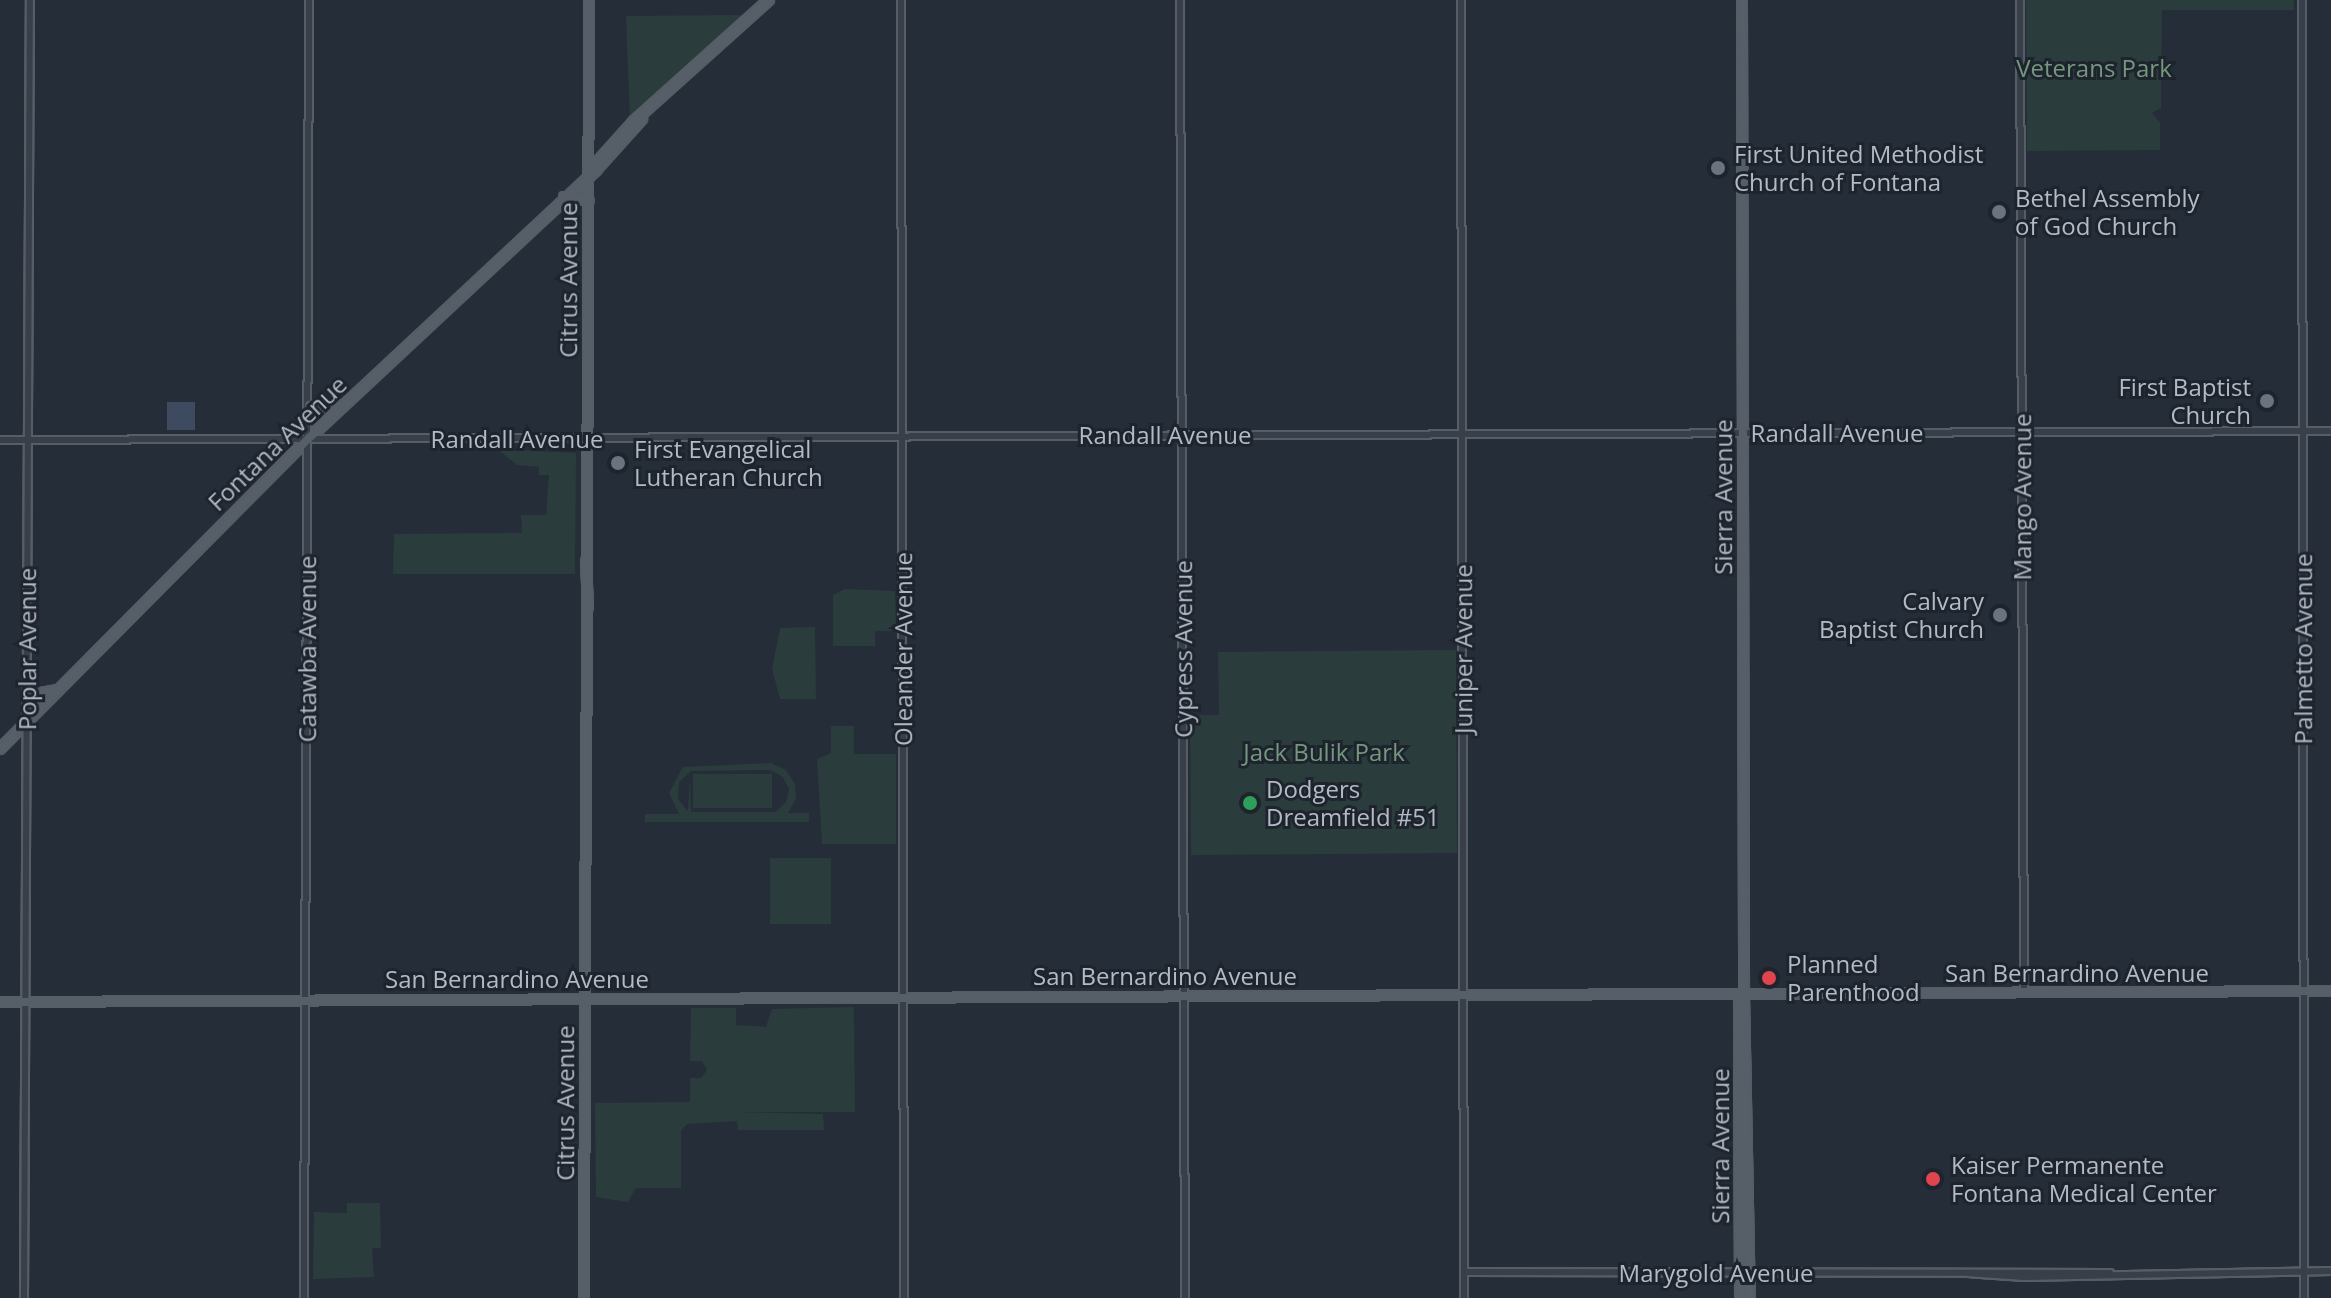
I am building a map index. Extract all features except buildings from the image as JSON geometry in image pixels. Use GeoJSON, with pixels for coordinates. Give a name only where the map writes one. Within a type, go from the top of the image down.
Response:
{"type":"FeatureCollection","features":[{"type":"Feature","properties":{"kind":"main road","name":"Citrus Avenue"},"geometry":{"type":"LineString","coordinates":[[584,1298],[589,0]]}},
{"type":"Feature","properties":{"kind":"main road","name":"Fontana Avenue"},"geometry":{"type":"LineString","coordinates":[[0,749],[309,438],[769,0]]}},
{"type":"Feature","properties":{"kind":"main road","name":"Sierra Avenue"},"geometry":{"type":"LineString","coordinates":[[1740,1298],[1745,1272],[1749,1150],[1744,994],[1742,0]]}},
{"type":"Feature","properties":{"kind":"main road","name":"Fontana Avenue"},"geometry":{"type":"LineString","coordinates":[[589,173],[607,148],[642,119]]}},
{"type":"Feature","properties":{"kind":"main road"},"geometry":{"type":"LineString","coordinates":[[589,144],[607,148]]}},
{"type":"Feature","properties":{"kind":"main road"},"geometry":{"type":"LineString","coordinates":[[563,197],[578,195],[589,201]]}},
{"type":"Feature","properties":{"kind":"main road"},"geometry":{"type":"LineString","coordinates":[[309,405],[322,411],[346,403]]}},
{"type":"Feature","properties":{"kind":"main road"},"geometry":{"type":"LineString","coordinates":[[28,690],[35,694],[59,690]]}},
{"type":"Feature","properties":{"kind":"main road","name":"San Bernardino Avenue"},"geometry":{"type":"LineString","coordinates":[[0,1002],[2331,991]]}},
{"type":"Feature","properties":{"kind":"main road","name":"Sierra Avenue"},"geometry":{"type":"LineString","coordinates":[[1744,994],[1739,1004],[1740,1101],[1745,1272],[1750,1298]]}},
{"type":"Feature","properties":{"kind":"main road"},"geometry":{"type":"LineString","coordinates":[[1740,1101],[1744,1149],[1749,1150]]}},
{"type":"Feature","properties":{"kind":"street","name":"Poplar Avenue"},"geometry":{"type":"LineString","coordinates":[[24,1298],[30,0]]}},
{"type":"Feature","properties":{"kind":"street","name":"Catawba Avenue"},"geometry":{"type":"LineString","coordinates":[[304,1298],[309,0]]}},
{"type":"Feature","properties":{"kind":"street","name":"Oleander Avenue"},"geometry":{"type":"LineString","coordinates":[[901,0],[904,1298]]}},
{"type":"Feature","properties":{"kind":"street","name":"Cypress Avenue"},"geometry":{"type":"LineString","coordinates":[[1180,0],[1185,1298]]}},
{"type":"Feature","properties":{"kind":"street","name":"Juniper Avenue"},"geometry":{"type":"LineString","coordinates":[[1461,0],[1464,1298]]}},
{"type":"Feature","properties":{"kind":"street","name":"Mango Avenue"},"geometry":{"type":"LineString","coordinates":[[2020,0],[2024,993]]}},
{"type":"Feature","properties":{"kind":"street","name":"Palmetto Avenue"},"geometry":{"type":"LineString","coordinates":[[2302,0],[2304,1298]]}},
{"type":"Feature","properties":{"kind":"street","name":"Randall Avenue"},"geometry":{"type":"LineString","coordinates":[[0,440],[2331,431]]}},
{"type":"Feature","properties":{"kind":"street","name":"Marygold Avenue"},"geometry":{"type":"LineString","coordinates":[[1464,1272],[1968,1273],[2089,1270],[2110,1273]]}},
{"type":"Feature","properties":{"kind":"street"},"geometry":{"type":"LineString","coordinates":[[1968,1273],[2024,1277],[2089,1270]]}},
{"type":"Feature","properties":{"kind":"street","name":"Marygold Avenue"},"geometry":{"type":"LineString","coordinates":[[2024,1277],[2331,1271]]}},
{"type":"Feature","properties":{"kind":"green space","name":"Veterans Park"},"geometry":{"type":"Polygon","coordinates":[[[2026,0],[2294,0],[2294,10],[2162,10],[2161,108],[2152,113],[2160,123],[2160,150],[2027,151],[2026,0]]]}},
{"type":"Feature","properties":{"kind":"green space"},"geometry":{"type":"Polygon","coordinates":[[[742,15],[637,119],[630,121],[626,16],[742,15]]]}},
{"type":"Feature","properties":{"kind":"green space"},"geometry":{"type":"Polygon","coordinates":[[[497,449],[576,453],[575,574],[393,574],[394,534],[522,533],[521,515],[546,515],[549,475],[539,475],[539,467],[517,465],[497,449]]]}},
{"type":"Feature","properties":{"kind":"green space"},"geometry":{"type":"Polygon","coordinates":[[[845,589],[895,591],[896,631],[875,631],[875,646],[833,646],[833,595],[845,589]]]}},
{"type":"Feature","properties":{"kind":"green space"},"geometry":{"type":"Polygon","coordinates":[[[815,627],[816,699],[780,699],[772,669],[780,628],[815,627]]]}},
{"type":"Feature","properties":{"kind":"green space","name":"Jack Bulik Park"},"geometry":{"type":"Polygon","coordinates":[[[1456,650],[1457,853],[1191,855],[1190,715],[1219,715],[1218,652],[1456,650]]]}},
{"type":"Feature","properties":{"kind":"green space"},"geometry":{"type":"Polygon","coordinates":[[[831,726],[854,726],[854,754],[896,754],[896,844],[822,844],[817,759],[831,753],[831,726]]]}},
{"type":"Feature","properties":{"kind":"green space"},"geometry":{"type":"Polygon","coordinates":[[[771,763],[786,770],[795,784],[796,799],[788,813],[809,813],[809,822],[645,822],[645,814],[679,814],[669,793],[683,767],[771,763]],[[770,770],[691,771],[679,782],[678,799],[688,811],[690,774],[691,812],[775,812],[786,802],[789,789],[783,777],[770,770]]]}},
{"type":"Feature","properties":{"kind":"green space"},"geometry":{"type":"Polygon","coordinates":[[[693,774],[772,774],[772,808],[693,808],[693,774]]]}},
{"type":"Feature","properties":{"kind":"green space"},"geometry":{"type":"Polygon","coordinates":[[[770,858],[831,858],[831,924],[770,924],[770,858]]]}},
{"type":"Feature","properties":{"kind":"green space"},"geometry":{"type":"Polygon","coordinates":[[[854,1007],[855,1112],[737,1112],[823,1114],[824,1130],[738,1130],[737,1121],[687,1124],[681,1131],[681,1188],[636,1188],[628,1202],[596,1197],[595,1103],[690,1102],[690,1078],[701,1078],[707,1070],[702,1061],[690,1061],[691,1008],[736,1008],[736,1025],[766,1027],[772,1009],[854,1007]]]}},
{"type":"Feature","properties":{"kind":"green space"},"geometry":{"type":"Polygon","coordinates":[[[347,1203],[380,1203],[381,1248],[372,1248],[374,1277],[313,1279],[314,1212],[347,1213],[347,1203]]]}},
{"type":"Feature","properties":{"kind":"water"},"geometry":{"type":"Polygon","coordinates":[[[167,402],[195,402],[195,430],[167,430],[167,402]]]}},
{"type":"Feature","properties":{"kind":"place","name":"First United Methodist Church of Fontana"},"geometry":{"type":"Point","coordinates":[1718,168]}},
{"type":"Feature","properties":{"kind":"place","name":"Bethel Assembly of God Church"},"geometry":{"type":"Point","coordinates":[1999,212]}},
{"type":"Feature","properties":{"kind":"place","name":"First Baptist Church"},"geometry":{"type":"Point","coordinates":[2267,401]}},
{"type":"Feature","properties":{"kind":"place","name":"First Evangelical Lutheran Church"},"geometry":{"type":"Point","coordinates":[618,463]}},
{"type":"Feature","properties":{"kind":"place","name":"Calvary Baptist Church"},"geometry":{"type":"Point","coordinates":[2000,615]}},
{"type":"Feature","properties":{"kind":"place","name":"Dodgers Dreamfield #51"},"geometry":{"type":"Point","coordinates":[1250,803]}},
{"type":"Feature","properties":{"kind":"place","name":"Planned Parenthood"},"geometry":{"type":"Point","coordinates":[1769,978]}},
{"type":"Feature","properties":{"kind":"place","name":"Kaiser Permanente Fontana Medical Center"},"geometry":{"type":"Point","coordinates":[1933,1179]}}]}
